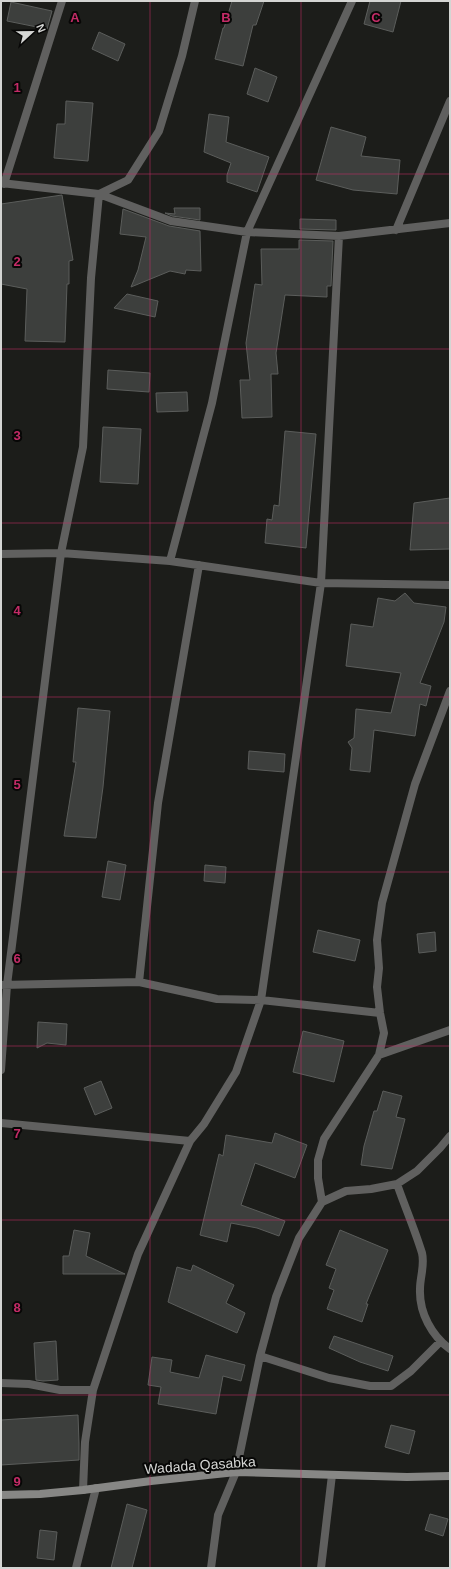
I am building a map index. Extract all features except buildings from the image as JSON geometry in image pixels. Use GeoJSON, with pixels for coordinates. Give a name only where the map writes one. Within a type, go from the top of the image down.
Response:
{"type":"FeatureCollection","features":[{"type":"Feature","properties":{"kind":"street"},"geometry":{"type":"LineString","coordinates":[[62,1],[3,184],[99,194],[171,221],[248,232],[339,236],[450,223]]}},
{"type":"Feature","properties":{"kind":"street"},"geometry":{"type":"LineString","coordinates":[[99,194],[128,180],[159,130],[182,56],[195,1]]}},
{"type":"Feature","properties":{"kind":"street"},"geometry":{"type":"LineString","coordinates":[[170,561],[212,403],[248,232],[352,1]]}},
{"type":"Feature","properties":{"kind":"street"},"geometry":{"type":"LineString","coordinates":[[396,230],[450,102]]}},
{"type":"Feature","properties":{"kind":"street"},"geometry":{"type":"LineString","coordinates":[[1,1070],[4,985],[61,554],[83,447],[91,278],[99,194]]}},
{"type":"Feature","properties":{"kind":"street"},"geometry":{"type":"LineString","coordinates":[[83,1490],[85,1442],[93,1390],[138,1254],[190,1141],[204,1124],[236,1072],[261,1000],[321,583],[339,236]]}},
{"type":"Feature","properties":{"kind":"street"},"geometry":{"type":"LineString","coordinates":[[1,554],[61,554],[170,561],[321,583],[450,585]]}},
{"type":"Feature","properties":{"kind":"street"},"geometry":{"type":"LineString","coordinates":[[139,982],[158,803],[199,565]]}},
{"type":"Feature","properties":{"kind":"street"},"geometry":{"type":"LineString","coordinates":[[322,1202],[318,1178],[318,1160],[324,1139],[379,1055],[384,1033],[377,987],[379,968],[377,940],[382,903],[415,784],[450,691]]}},
{"type":"Feature","properties":{"kind":"street"},"geometry":{"type":"LineString","coordinates":[[4,985],[139,982],[217,999],[261,1000],[380,1013]]}},
{"type":"Feature","properties":{"kind":"street"},"geometry":{"type":"LineString","coordinates":[[379,1055],[450,1030]]}},
{"type":"Feature","properties":{"kind":"street"},"geometry":{"type":"LineString","coordinates":[[1,1123],[190,1141]]}},
{"type":"Feature","properties":{"kind":"street"},"geometry":{"type":"LineString","coordinates":[[211,1568],[218,1515],[236,1472],[260,1356],[276,1297],[299,1238],[322,1202],[346,1191],[371,1189],[397,1184],[417,1171],[450,1136]]}},
{"type":"Feature","properties":{"kind":"street"},"geometry":{"type":"LineString","coordinates":[[397,1184],[422,1254],[423,1272],[420,1290],[423,1315],[440,1342],[450,1350]]}},
{"type":"Feature","properties":{"kind":"street"},"geometry":{"type":"LineString","coordinates":[[260,1356],[329,1378],[370,1386],[391,1386],[411,1371],[440,1342]]}},
{"type":"Feature","properties":{"kind":"street"},"geometry":{"type":"LineString","coordinates":[[1,1383],[29,1384],[60,1390],[93,1390]]}},
{"type":"Feature","properties":{"kind":"street","name":"Wadada Qasabka"},"geometry":{"type":"LineString","coordinates":[[1,1495],[40,1494],[83,1490],[236,1472],[407,1477],[450,1476]]}},
{"type":"Feature","properties":{"kind":"street"},"geometry":{"type":"LineString","coordinates":[[321,1568],[332,1475]]}},
{"type":"Feature","properties":{"kind":"street"},"geometry":{"type":"LineString","coordinates":[[76,1568],[96,1488]]}}]}
